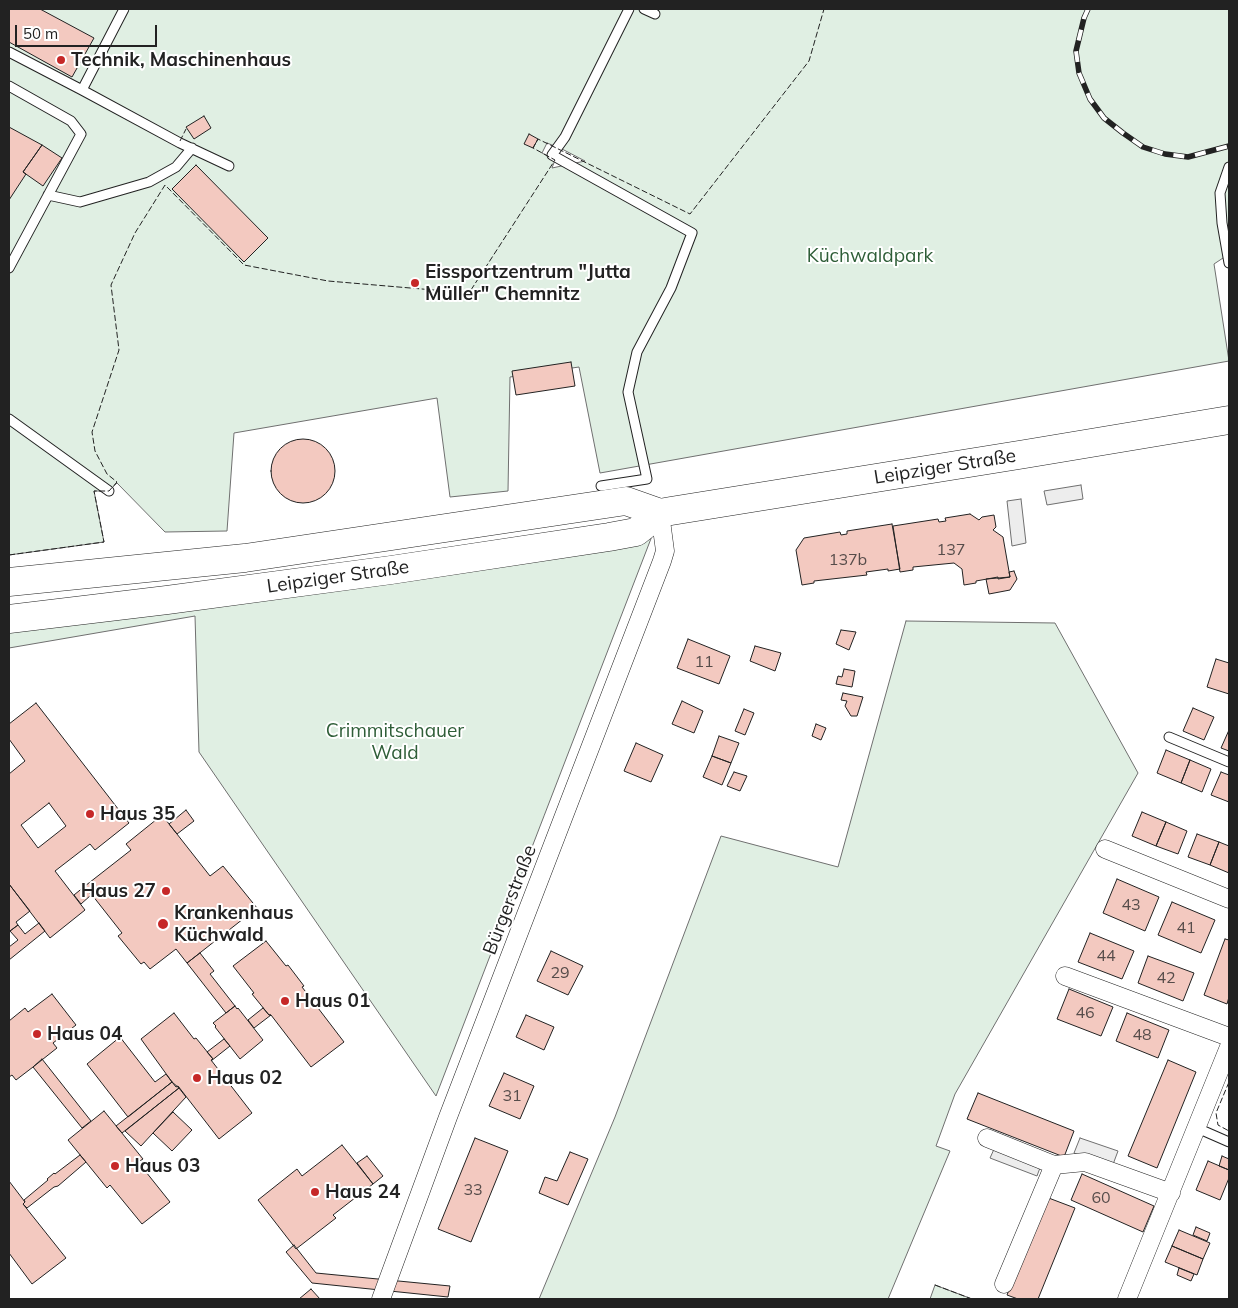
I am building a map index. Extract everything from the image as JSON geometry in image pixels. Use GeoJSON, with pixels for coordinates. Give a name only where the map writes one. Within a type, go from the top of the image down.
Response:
{"type":"FeatureCollection","features":[{"type":"Feature","properties":{"kind":"main road","name":"Leipziger Straße"},"geometry":{"type":"LineString","coordinates":[[9,582],[245,558],[626,501],[660,513],[1229,420]]}},
{"type":"Feature","properties":{"kind":"main road","name":"Leipziger Straße"},"geometry":{"type":"LineString","coordinates":[[9,619],[381,572],[618,535],[636,532],[660,513]]}},
{"type":"Feature","properties":{"kind":"street","name":"Bürgerstraße"},"geometry":{"type":"LineString","coordinates":[[381,1299],[448,1117],[662,562],[665,551],[660,513]]}},
{"type":"Feature","properties":{"kind":"street"},"geometry":{"type":"LineString","coordinates":[[1105,849],[1229,899]]}},
{"type":"Feature","properties":{"kind":"street"},"geometry":{"type":"LineString","coordinates":[[1065,976],[1229,1037]]}},
{"type":"Feature","properties":{"kind":"street"},"geometry":{"type":"LineString","coordinates":[[1127,1299],[1229,1047]]}},
{"type":"Feature","properties":{"kind":"street"},"geometry":{"type":"LineString","coordinates":[[987,1138],[1054,1165],[1085,1162],[1171,1193]]}},
{"type":"Feature","properties":{"kind":"street"},"geometry":{"type":"LineString","coordinates":[[1004,1284],[1054,1165]]}},
{"type":"Feature","properties":{"kind":"lane"},"geometry":{"type":"LineString","coordinates":[[82,90],[124,9]]}},
{"type":"Feature","properties":{"kind":"lane"},"geometry":{"type":"LineString","coordinates":[[602,486],[647,479],[628,392],[637,352],[672,288],[692,233],[552,155],[565,138],[629,9]]}},
{"type":"Feature","properties":{"kind":"lane"},"geometry":{"type":"LineString","coordinates":[[644,9],[655,14]]}},
{"type":"Feature","properties":{"kind":"lane"},"geometry":{"type":"LineString","coordinates":[[9,52],[229,166]]}},
{"type":"Feature","properties":{"kind":"lane"},"geometry":{"type":"LineString","coordinates":[[9,86],[71,121],[81,134],[9,268]]}},
{"type":"Feature","properties":{"kind":"lane"},"geometry":{"type":"LineString","coordinates":[[48,195],[80,202],[149,182],[176,167],[192,148]]}},
{"type":"Feature","properties":{"kind":"lane"},"geometry":{"type":"LineString","coordinates":[[1229,167],[1220,193],[1222,223],[1229,263]]}},
{"type":"Feature","properties":{"kind":"lane"},"geometry":{"type":"LineString","coordinates":[[9,419],[109,491]]}},
{"type":"Feature","properties":{"kind":"lane"},"geometry":{"type":"LineString","coordinates":[[1169,737],[1229,762]]}},
{"type":"Feature","properties":{"kind":"lane"},"geometry":{"type":"LineString","coordinates":[[1197,1128],[1229,1142]]}},
{"type":"Feature","properties":{"kind":"green space","name":"Küchwaldpark"},"geometry":{"type":"Polygon","coordinates":[[[9,9],[1229,9],[1229,254],[1214,264],[1229,361],[600,473],[579,367],[510,377],[508,491],[450,497],[437,398],[234,433],[227,531],[165,532],[117,483],[109,491],[94,491],[104,542],[9,555],[9,9]],[[547,143],[542,153],[555,160],[552,168],[585,161],[547,143]]]}},
{"type":"Feature","properties":{"kind":"green space","name":"Crimmitschauer Wald"},"geometry":{"type":"Polygon","coordinates":[[[652,536],[436,1096],[199,752],[195,616],[9,648],[9,629],[652,536]]]}},
{"type":"Feature","properties":{"kind":"green space"},"geometry":{"type":"Polygon","coordinates":[[[906,621],[1055,623],[1138,773],[955,1094],[936,1146],[950,1151],[888,1299],[539,1299],[615,1117],[721,836],[838,867],[906,621]]]}},
{"type":"Feature","properties":{"kind":"green space"},"geometry":{"type":"Polygon","coordinates":[[[935,1285],[972,1299],[930,1299],[935,1285]]]}},
{"type":"Feature","properties":{"kind":"shaded area"},"geometry":{"type":"Polygon","coordinates":[[[1081,485],[1083,499],[1047,505],[1044,491],[1081,485]]]}},
{"type":"Feature","properties":{"kind":"shaded area"},"geometry":{"type":"Polygon","coordinates":[[[1021,499],[1026,543],[1012,546],[1007,501],[1021,499]]]}},
{"type":"Feature","properties":{"kind":"shaded area"},"geometry":{"type":"Polygon","coordinates":[[[1080,1138],[1118,1151],[1112,1167],[1074,1153],[1080,1138]]]}},
{"type":"Feature","properties":{"kind":"shaded area"},"geometry":{"type":"Polygon","coordinates":[[[995,1147],[1041,1165],[1037,1176],[990,1158],[995,1147]]]}},
{"type":"Feature","properties":{"kind":"building","name":"Technik, Maschinenhaus"},"geometry":{"type":"Polygon","coordinates":[[[9,9],[40,9],[94,38],[72,77],[9,42],[9,9]]]}},
{"type":"Feature","properties":{"kind":"building"},"geometry":{"type":"Polygon","coordinates":[[[204,116],[211,128],[194,139],[186,127],[204,116]]]}},
{"type":"Feature","properties":{"kind":"building"},"geometry":{"type":"Polygon","coordinates":[[[9,127],[42,145],[23,172],[26,174],[9,200],[9,127]]]}},
{"type":"Feature","properties":{"kind":"building"},"geometry":{"type":"Polygon","coordinates":[[[529,134],[538,139],[533,148],[524,144],[529,134]]]}},
{"type":"Feature","properties":{"kind":"building"},"geometry":{"type":"Polygon","coordinates":[[[42,145],[62,158],[43,186],[23,172],[42,145]]]}},
{"type":"Feature","properties":{"kind":"building"},"geometry":{"type":"Polygon","coordinates":[[[196,165],[268,238],[244,262],[172,189],[196,165]]]}},
{"type":"Feature","properties":{"kind":"building"},"geometry":{"type":"Polygon","coordinates":[[[571,362],[575,386],[516,395],[512,371],[571,362]]]}},
{"type":"Feature","properties":{"kind":"building"},"geometry":{"type":"Polygon","coordinates":[[[297,439],[309,439],[326,448],[333,459],[335,471],[333,483],[326,494],[309,503],[297,503],[285,498],[276,489],[271,477],[271,465],[276,453],[285,444],[297,439]]]}},
{"type":"Feature","properties":{"kind":"building"},"geometry":{"type":"Polygon","coordinates":[[[970,514],[979,520],[982,517],[994,515],[996,527],[993,530],[1003,537],[1010,577],[998,579],[998,577],[964,585],[962,569],[954,563],[913,567],[913,570],[900,572],[893,526],[938,519],[939,522],[946,521],[945,518],[970,514]]]}},
{"type":"Feature","properties":{"kind":"building"},"geometry":{"type":"Polygon","coordinates":[[[892,524],[900,569],[866,572],[867,575],[814,581],[814,583],[802,585],[796,550],[804,538],[840,532],[841,535],[847,534],[847,531],[892,524]]]}},
{"type":"Feature","properties":{"kind":"building"},"geometry":{"type":"Polygon","coordinates":[[[1014,571],[1017,579],[1010,590],[989,594],[986,579],[1010,577],[1009,572],[1014,571]]]}},
{"type":"Feature","properties":{"kind":"building"},"geometry":{"type":"Polygon","coordinates":[[[841,630],[856,632],[849,650],[836,644],[841,630]]]}},
{"type":"Feature","properties":{"kind":"building"},"geometry":{"type":"Polygon","coordinates":[[[688,639],[730,656],[719,684],[677,668],[688,639]]]}},
{"type":"Feature","properties":{"kind":"building"},"geometry":{"type":"Polygon","coordinates":[[[755,646],[781,653],[775,671],[750,661],[755,646]]]}},
{"type":"Feature","properties":{"kind":"building"},"geometry":{"type":"Polygon","coordinates":[[[1216,659],[1229,663],[1229,694],[1207,687],[1216,659]]]}},
{"type":"Feature","properties":{"kind":"building"},"geometry":{"type":"Polygon","coordinates":[[[844,669],[855,671],[852,687],[836,684],[838,676],[842,677],[844,669]]]}},
{"type":"Feature","properties":{"kind":"building"},"geometry":{"type":"Polygon","coordinates":[[[843,693],[863,697],[857,716],[851,716],[845,706],[847,701],[841,700],[843,693]]]}},
{"type":"Feature","properties":{"kind":"building"},"geometry":{"type":"Polygon","coordinates":[[[682,701],[703,711],[694,733],[672,724],[682,701]]]}},
{"type":"Feature","properties":{"kind":"building","name":"Haus 35"},"geometry":{"type":"Polygon","coordinates":[[[36,703],[129,823],[95,850],[90,844],[55,871],[85,910],[50,938],[9,884],[9,774],[25,761],[9,739],[9,724],[36,703]],[[49,803],[21,825],[38,848],[66,826],[49,803]]]}},
{"type":"Feature","properties":{"kind":"building"},"geometry":{"type":"Polygon","coordinates":[[[1193,708],[1214,717],[1204,740],[1183,731],[1193,708]]]}},
{"type":"Feature","properties":{"kind":"building"},"geometry":{"type":"Polygon","coordinates":[[[744,709],[754,713],[745,735],[735,731],[744,709]]]}},
{"type":"Feature","properties":{"kind":"building"},"geometry":{"type":"Polygon","coordinates":[[[816,724],[826,728],[821,740],[812,736],[816,724]]]}},
{"type":"Feature","properties":{"kind":"building"},"geometry":{"type":"Polygon","coordinates":[[[1229,730],[1229,751],[1221,748],[1229,730]]]}},
{"type":"Feature","properties":{"kind":"building"},"geometry":{"type":"Polygon","coordinates":[[[719,736],[739,743],[731,763],[712,756],[719,736]]]}},
{"type":"Feature","properties":{"kind":"building"},"geometry":{"type":"Polygon","coordinates":[[[636,743],[663,755],[651,782],[624,771],[636,743]]]}},
{"type":"Feature","properties":{"kind":"building"},"geometry":{"type":"Polygon","coordinates":[[[1166,750],[1190,760],[1181,783],[1157,773],[1166,750]]]}},
{"type":"Feature","properties":{"kind":"building"},"geometry":{"type":"Polygon","coordinates":[[[712,756],[731,763],[722,785],[703,777],[712,756]]]}},
{"type":"Feature","properties":{"kind":"building"},"geometry":{"type":"Polygon","coordinates":[[[1190,760],[1211,769],[1202,792],[1181,783],[1190,760]]]}},
{"type":"Feature","properties":{"kind":"building"},"geometry":{"type":"Polygon","coordinates":[[[734,772],[747,776],[740,791],[727,786],[734,772]]]}},
{"type":"Feature","properties":{"kind":"building"},"geometry":{"type":"Polygon","coordinates":[[[1221,772],[1229,775],[1229,802],[1211,795],[1221,772]]]}},
{"type":"Feature","properties":{"kind":"building"},"geometry":{"type":"Polygon","coordinates":[[[186,810],[194,821],[177,834],[169,824],[186,810]]]}},
{"type":"Feature","properties":{"kind":"building"},"geometry":{"type":"Polygon","coordinates":[[[1142,812],[1166,822],[1156,846],[1132,836],[1142,812]]]}},
{"type":"Feature","properties":{"kind":"building","name":"Haus 27"},"geometry":{"type":"Polygon","coordinates":[[[162,815],[210,876],[223,866],[257,908],[187,963],[176,949],[150,969],[144,962],[141,964],[118,936],[122,933],[85,886],[131,850],[126,844],[162,815]]]}},
{"type":"Feature","properties":{"kind":"building"},"geometry":{"type":"Polygon","coordinates":[[[1166,822],[1187,831],[1178,854],[1156,846],[1166,822]]]}},
{"type":"Feature","properties":{"kind":"building"},"geometry":{"type":"Polygon","coordinates":[[[1197,834],[1219,842],[1210,865],[1188,857],[1197,834]]]}},
{"type":"Feature","properties":{"kind":"building"},"geometry":{"type":"Polygon","coordinates":[[[1219,842],[1229,846],[1229,873],[1210,865],[1219,842]]]}},
{"type":"Feature","properties":{"kind":"building"},"geometry":{"type":"Polygon","coordinates":[[[1117,879],[1159,897],[1145,931],[1103,913],[1117,879]]]}},
{"type":"Feature","properties":{"kind":"building"},"geometry":{"type":"Polygon","coordinates":[[[9,884],[30,911],[16,922],[18,925],[10,931],[9,929],[9,884]]]}},
{"type":"Feature","properties":{"kind":"building"},"geometry":{"type":"Polygon","coordinates":[[[85,886],[91,895],[81,904],[74,895],[85,886]]]}},
{"type":"Feature","properties":{"kind":"building"},"geometry":{"type":"Polygon","coordinates":[[[1172,902],[1215,920],[1201,953],[1158,935],[1172,902]]]}},
{"type":"Feature","properties":{"kind":"building"},"geometry":{"type":"Polygon","coordinates":[[[39,923],[45,931],[9,960],[9,947],[18,940],[10,931],[18,925],[25,934],[39,923]]]}},
{"type":"Feature","properties":{"kind":"building"},"geometry":{"type":"Polygon","coordinates":[[[1090,933],[1134,951],[1122,979],[1078,962],[1090,933]]]}},
{"type":"Feature","properties":{"kind":"building"},"geometry":{"type":"Polygon","coordinates":[[[1225,939],[1229,940],[1229,997],[1227,1004],[1204,995],[1225,939]]]}},
{"type":"Feature","properties":{"kind":"building","name":"Haus 01"},"geometry":{"type":"Polygon","coordinates":[[[266,941],[286,966],[288,965],[304,986],[302,987],[344,1042],[311,1067],[271,1015],[252,994],[254,993],[233,966],[266,941]]]}},
{"type":"Feature","properties":{"kind":"building"},"geometry":{"type":"Polygon","coordinates":[[[551,951],[583,966],[568,995],[537,981],[551,951]]]}},
{"type":"Feature","properties":{"kind":"building"},"geometry":{"type":"Polygon","coordinates":[[[200,953],[214,971],[210,974],[235,1006],[226,1013],[187,963],[200,953]]]}},
{"type":"Feature","properties":{"kind":"building"},"geometry":{"type":"Polygon","coordinates":[[[1148,956],[1194,973],[1183,1001],[1138,983],[1148,956]]]}},
{"type":"Feature","properties":{"kind":"building"},"geometry":{"type":"Polygon","coordinates":[[[1069,989],[1113,1007],[1101,1036],[1057,1019],[1069,989]]]}},
{"type":"Feature","properties":{"kind":"building","name":"Haus 04"},"geometry":{"type":"Polygon","coordinates":[[[52,994],[76,1025],[53,1043],[57,1048],[33,1067],[16,1080],[12,1075],[9,1077],[9,1021],[25,1008],[28,1012],[52,994]]]}},
{"type":"Feature","properties":{"kind":"building"},"geometry":{"type":"Polygon","coordinates":[[[235,1006],[263,1040],[240,1059],[213,1023],[235,1006]]]}},
{"type":"Feature","properties":{"kind":"building"},"geometry":{"type":"Polygon","coordinates":[[[263,1008],[271,1015],[254,1028],[248,1020],[263,1008]]]}},
{"type":"Feature","properties":{"kind":"building","name":"Haus 02"},"geometry":{"type":"Polygon","coordinates":[[[174,1013],[194,1039],[196,1038],[213,1059],[211,1060],[252,1113],[219,1139],[178,1086],[176,1087],[172,1082],[141,1039],[174,1013]]]}},
{"type":"Feature","properties":{"kind":"building"},"geometry":{"type":"Polygon","coordinates":[[[1127,1013],[1169,1030],[1158,1058],[1116,1041],[1127,1013]]]}},
{"type":"Feature","properties":{"kind":"building"},"geometry":{"type":"Polygon","coordinates":[[[526,1015],[554,1027],[544,1050],[516,1037],[526,1015]]]}},
{"type":"Feature","properties":{"kind":"building"},"geometry":{"type":"Polygon","coordinates":[[[120,1037],[155,1082],[166,1074],[172,1082],[128,1117],[87,1064],[120,1037]]]}},
{"type":"Feature","properties":{"kind":"building"},"geometry":{"type":"Polygon","coordinates":[[[224,1039],[230,1046],[211,1061],[213,1059],[207,1052],[224,1039]]]}},
{"type":"Feature","properties":{"kind":"building"},"geometry":{"type":"Polygon","coordinates":[[[42,1059],[91,1121],[82,1128],[33,1067],[42,1059]]]}},
{"type":"Feature","properties":{"kind":"building"},"geometry":{"type":"Polygon","coordinates":[[[1168,1060],[1196,1072],[1157,1168],[1128,1156],[1168,1060]]]}},
{"type":"Feature","properties":{"kind":"building"},"geometry":{"type":"Polygon","coordinates":[[[504,1073],[534,1086],[520,1119],[489,1106],[504,1073]]]}},
{"type":"Feature","properties":{"kind":"building"},"geometry":{"type":"Polygon","coordinates":[[[172,1082],[179,1088],[122,1133],[116,1126],[172,1082]]]}},
{"type":"Feature","properties":{"kind":"building"},"geometry":{"type":"Polygon","coordinates":[[[179,1088],[186,1097],[141,1146],[125,1131],[179,1088]]]}},
{"type":"Feature","properties":{"kind":"building"},"geometry":{"type":"Polygon","coordinates":[[[978,1093],[1074,1131],[1064,1157],[967,1119],[978,1093]]]}},
{"type":"Feature","properties":{"kind":"building","name":"Haus 03"},"geometry":{"type":"Polygon","coordinates":[[[104,1111],[143,1159],[138,1162],[170,1202],[142,1224],[110,1185],[107,1188],[68,1140],[104,1111]]]}},
{"type":"Feature","properties":{"kind":"building"},"geometry":{"type":"Polygon","coordinates":[[[173,1112],[192,1130],[172,1151],[153,1133],[173,1112]]]}},
{"type":"Feature","properties":{"kind":"building"},"geometry":{"type":"Polygon","coordinates":[[[475,1138],[508,1151],[471,1242],[438,1229],[475,1138]]]}},
{"type":"Feature","properties":{"kind":"building","name":"Haus 24"},"geometry":{"type":"Polygon","coordinates":[[[342,1145],[373,1184],[333,1215],[336,1218],[296,1249],[258,1200],[297,1169],[302,1176],[342,1145]]]}},
{"type":"Feature","properties":{"kind":"building"},"geometry":{"type":"Polygon","coordinates":[[[570,1152],[588,1159],[568,1205],[539,1193],[545,1177],[557,1181],[570,1152]]]}},
{"type":"Feature","properties":{"kind":"building"},"geometry":{"type":"Polygon","coordinates":[[[80,1155],[86,1162],[58,1186],[27,1208],[23,1204],[24,1200],[47,1179],[80,1155]]]}},
{"type":"Feature","properties":{"kind":"building"},"geometry":{"type":"Polygon","coordinates":[[[367,1156],[383,1176],[373,1184],[357,1163],[367,1156]]]}},
{"type":"Feature","properties":{"kind":"building"},"geometry":{"type":"Polygon","coordinates":[[[1222,1156],[1229,1159],[1229,1170],[1219,1166],[1222,1156]]]}},
{"type":"Feature","properties":{"kind":"building"},"geometry":{"type":"Polygon","coordinates":[[[1208,1161],[1229,1170],[1229,1178],[1220,1200],[1196,1190],[1208,1161]]]}},
{"type":"Feature","properties":{"kind":"building"},"geometry":{"type":"Polygon","coordinates":[[[1082,1174],[1154,1206],[1143,1232],[1071,1200],[1082,1174]]]}},
{"type":"Feature","properties":{"kind":"building"},"geometry":{"type":"Polygon","coordinates":[[[9,1181],[25,1202],[23,1204],[66,1258],[32,1284],[9,1253],[9,1181]]]}},
{"type":"Feature","properties":{"kind":"building"},"geometry":{"type":"Polygon","coordinates":[[[1046,1197],[1075,1208],[1038,1299],[1018,1299],[1007,1295],[1046,1197]]]}},
{"type":"Feature","properties":{"kind":"building"},"geometry":{"type":"Polygon","coordinates":[[[1196,1227],[1210,1233],[1207,1241],[1193,1235],[1196,1227]]]}},
{"type":"Feature","properties":{"kind":"building"},"geometry":{"type":"Polygon","coordinates":[[[1179,1230],[1210,1243],[1203,1259],[1172,1246],[1179,1230]]]}},
{"type":"Feature","properties":{"kind":"building"},"geometry":{"type":"Polygon","coordinates":[[[294,1245],[316,1273],[450,1286],[448,1297],[312,1283],[286,1252],[294,1245]]]}},
{"type":"Feature","properties":{"kind":"building"},"geometry":{"type":"Polygon","coordinates":[[[1172,1246],[1203,1259],[1197,1275],[1165,1262],[1172,1246]]]}},
{"type":"Feature","properties":{"kind":"building"},"geometry":{"type":"Polygon","coordinates":[[[1179,1268],[1194,1274],[1191,1281],[1177,1275],[1179,1268]]]}},
{"type":"Feature","properties":{"kind":"building"},"geometry":{"type":"Polygon","coordinates":[[[311,1289],[320,1299],[299,1299],[311,1289]]]}},
{"type":"Feature","properties":{"kind":"railway"},"geometry":{"type":"LineString","coordinates":[[1088,9],[1076,51],[1079,73],[1090,99],[1104,118],[1143,147],[1165,154],[1188,157],[1229,146]]}},
{"type":"Feature","properties":{"kind":"fence"},"geometry":{"type":"LineString","coordinates":[[9,555],[104,542],[94,491],[109,491],[117,482],[107,474],[95,451],[92,432],[119,350],[111,285],[135,233],[165,185],[244,265],[328,281],[469,293],[555,160],[533,148],[538,139],[690,214],[809,61],[824,9]]}},
{"type":"Feature","properties":{"kind":"fence"},"geometry":{"type":"LineString","coordinates":[[180,141],[186,129]]}},
{"type":"Feature","properties":{"kind":"fence"},"geometry":{"type":"LineString","coordinates":[[1229,1082],[1216,1113],[1218,1125],[1229,1131]]}},
{"type":"Feature","properties":{"kind":"fence"},"geometry":{"type":"LineString","coordinates":[[935,1285],[972,1299]]}},
{"type":"Feature","properties":{"kind":"place","name":"Technik, Maschinenhaus"},"geometry":{"type":"Point","coordinates":[61,60]}},
{"type":"Feature","properties":{"kind":"place","name":"Eissportzentrum \"Jutta Müller\" Chemnitz"},"geometry":{"type":"Point","coordinates":[415,283]}},
{"type":"Feature","properties":{"kind":"place","name":"Haus 35"},"geometry":{"type":"Point","coordinates":[90,814]}},
{"type":"Feature","properties":{"kind":"place","name":"Haus 27"},"geometry":{"type":"Point","coordinates":[166,891]}},
{"type":"Feature","properties":{"kind":"place","name":"Krankenhaus Küchwald"},"geometry":{"type":"Point","coordinates":[163,924]}},
{"type":"Feature","properties":{"kind":"place","name":"Haus 01"},"geometry":{"type":"Point","coordinates":[285,1001]}},
{"type":"Feature","properties":{"kind":"place","name":"Haus 04"},"geometry":{"type":"Point","coordinates":[37,1034]}},
{"type":"Feature","properties":{"kind":"place","name":"Haus 02"},"geometry":{"type":"Point","coordinates":[197,1078]}},
{"type":"Feature","properties":{"kind":"place","name":"Haus 03"},"geometry":{"type":"Point","coordinates":[115,1166]}},
{"type":"Feature","properties":{"kind":"place","name":"Haus 24"},"geometry":{"type":"Point","coordinates":[315,1192]}}]}
